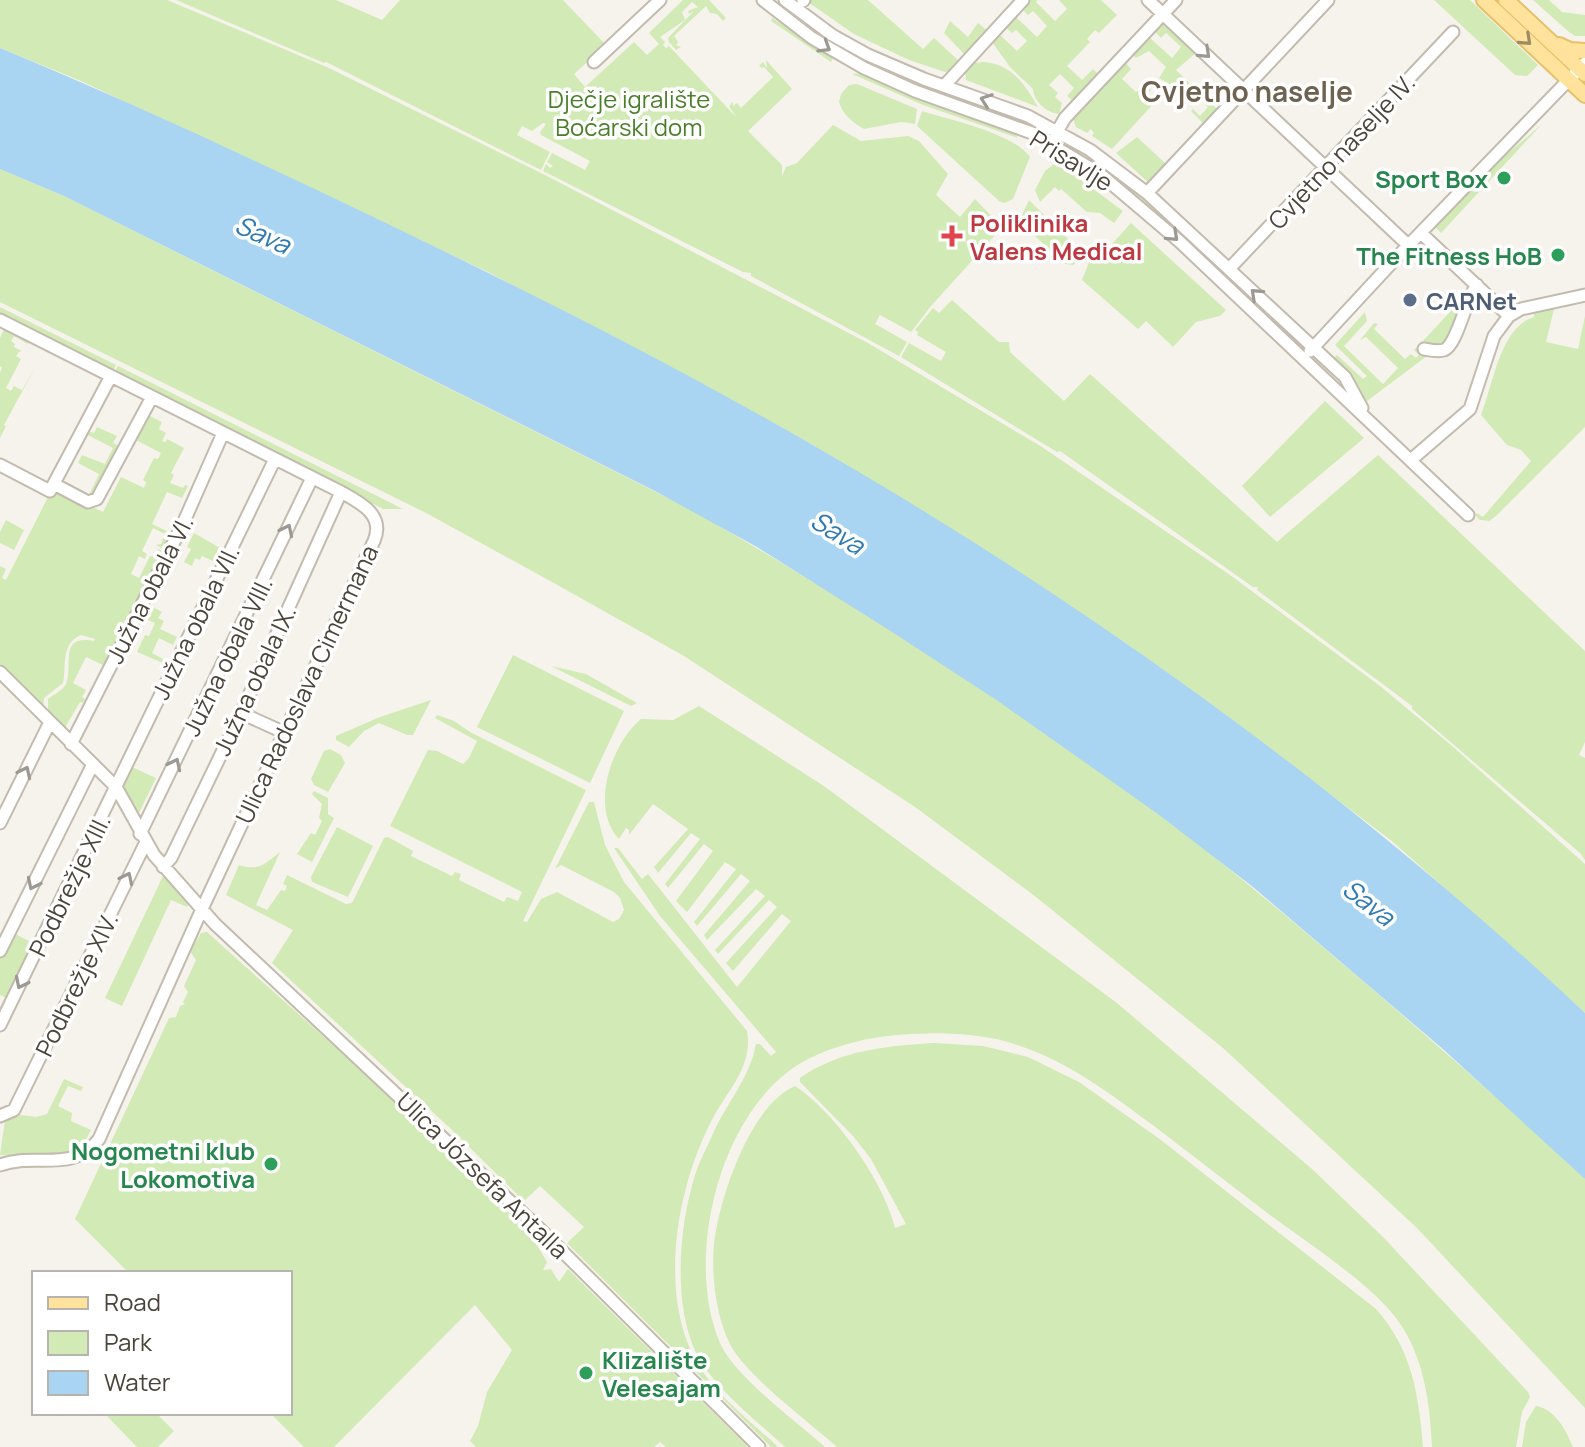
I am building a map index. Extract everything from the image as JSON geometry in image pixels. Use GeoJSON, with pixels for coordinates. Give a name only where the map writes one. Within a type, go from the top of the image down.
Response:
{"type":"FeatureCollection","features":[{"type":"Feature","properties":{"kind":"main road"},"geometry":{"type":"LineString","coordinates":[[1484,0],[1580,71]]}},
{"type":"Feature","properties":{"kind":"main road"},"geometry":{"type":"LineString","coordinates":[[1506,0],[1580,71],[1585,95]]}},
{"type":"Feature","properties":{"kind":"main road"},"geometry":{"type":"LineString","coordinates":[[1549,40],[1570,50],[1585,51]]}},
{"type":"Feature","properties":{"kind":"street"},"geometry":{"type":"LineString","coordinates":[[594,62],[660,0]]}},
{"type":"Feature","properties":{"kind":"street","name":"Prisavlje"},"geometry":{"type":"LineString","coordinates":[[763,0],[812,38],[864,68],[915,91],[1009,124],[1087,165],[1137,203],[1468,515]]}},
{"type":"Feature","properties":{"kind":"street","name":"Prisavlje"},"geometry":{"type":"LineString","coordinates":[[785,0],[832,35],[868,55],[1013,110],[1058,130],[1106,160],[1147,193],[1345,377],[1372,422]]}},
{"type":"Feature","properties":{"kind":"street"},"geometry":{"type":"LineString","coordinates":[[944,86],[1023,0]]}},
{"type":"Feature","properties":{"kind":"street"},"geometry":{"type":"LineString","coordinates":[[1148,0],[1408,245]]}},
{"type":"Feature","properties":{"kind":"street"},"geometry":{"type":"LineString","coordinates":[[1050,143],[1063,121],[1176,0]]}},
{"type":"Feature","properties":{"kind":"street"},"geometry":{"type":"LineString","coordinates":[[1147,193],[1328,0]]}},
{"type":"Feature","properties":{"kind":"street","name":"Cvjetno naselje IV."},"geometry":{"type":"LineString","coordinates":[[1229,269],[1453,32]]}},
{"type":"Feature","properties":{"kind":"street"},"geometry":{"type":"LineString","coordinates":[[1304,358],[1408,245],[1580,71]]}},
{"type":"Feature","properties":{"kind":"street"},"geometry":{"type":"LineString","coordinates":[[1408,245],[1412,236],[1434,218]]}},
{"type":"Feature","properties":{"kind":"street"},"geometry":{"type":"LineString","coordinates":[[1422,234],[1509,316]]}},
{"type":"Feature","properties":{"kind":"street"},"geometry":{"type":"LineString","coordinates":[[1424,349],[1439,351],[1449,346],[1477,285]]}},
{"type":"Feature","properties":{"kind":"street"},"geometry":{"type":"LineString","coordinates":[[1412,459],[1470,409],[1494,336],[1509,316],[1521,309],[1585,295]]}},
{"type":"Feature","properties":{"kind":"street","name":"Ulica Radoslava Cimermana"},"geometry":{"type":"LineString","coordinates":[[0,1165],[10,1161],[73,1159],[97,1142],[376,535],[376,521],[369,509],[341,492],[1,324]]}},
{"type":"Feature","properties":{"kind":"street"},"geometry":{"type":"LineString","coordinates":[[52,487],[111,376]]}},
{"type":"Feature","properties":{"kind":"street"},"geometry":{"type":"LineString","coordinates":[[0,465],[88,502],[97,499],[152,397]]}},
{"type":"Feature","properties":{"kind":"street","name":"Južna obala VI."},"geometry":{"type":"LineString","coordinates":[[71,744],[182,526],[223,433]]}},
{"type":"Feature","properties":{"kind":"street","name":"Južna obala VII."},"geometry":{"type":"LineString","coordinates":[[116,787],[275,459]]}},
{"type":"Feature","properties":{"kind":"street","name":"Južna obala VIII."},"geometry":{"type":"LineString","coordinates":[[143,839],[312,478]]}},
{"type":"Feature","properties":{"kind":"street","name":"Južna obala IX."},"geometry":{"type":"LineString","coordinates":[[163,867],[171,858],[241,713],[341,492]]}},
{"type":"Feature","properties":{"kind":"street","name":"Ulica Józsefa Antalla"},"geometry":{"type":"LineString","coordinates":[[0,672],[116,787],[143,839],[163,867],[202,909],[545,1234],[759,1447]]}},
{"type":"Feature","properties":{"kind":"street"},"geometry":{"type":"LineString","coordinates":[[241,713],[283,732]]}},
{"type":"Feature","properties":{"kind":"street"},"geometry":{"type":"LineString","coordinates":[[0,823],[50,722]]}},
{"type":"Feature","properties":{"kind":"street"},"geometry":{"type":"LineString","coordinates":[[0,951],[93,764]]}},
{"type":"Feature","properties":{"kind":"street","name":"Podbrežje XIII."},"geometry":{"type":"LineString","coordinates":[[0,1025],[116,787]]}},
{"type":"Feature","properties":{"kind":"street","name":"Podbrežje XIV."},"geometry":{"type":"LineString","coordinates":[[0,1116],[14,1110],[143,839]]}},
{"type":"Feature","properties":{"kind":"green space"},"geometry":{"type":"Polygon","coordinates":[[[0,0],[167,0],[329,68],[545,175],[868,343],[1042,447],[1230,575],[1380,686],[1585,864],[1585,1013],[1393,842],[1127,644],[813,445],[488,272],[81,81],[0,48],[0,0]]]}},
{"type":"Feature","properties":{"kind":"green space","name":"Dječje igralište Boćarski dom"},"geometry":{"type":"Polygon","coordinates":[[[176,0],[336,0],[382,20],[400,0],[563,0],[606,45],[574,74],[585,87],[634,42],[647,55],[659,44],[649,33],[683,0],[709,0],[726,18],[723,21],[717,14],[710,13],[706,6],[674,36],[678,42],[676,45],[681,47],[676,50],[668,38],[694,11],[689,14],[688,11],[698,7],[692,2],[682,12],[685,20],[660,37],[665,42],[663,45],[666,48],[669,46],[736,117],[729,106],[733,102],[733,106],[737,103],[741,108],[773,77],[759,66],[763,62],[767,68],[766,60],[792,89],[748,131],[782,165],[782,176],[786,167],[797,163],[833,125],[861,141],[908,136],[919,141],[948,174],[936,195],[960,217],[975,199],[998,223],[998,232],[911,332],[880,315],[875,324],[907,342],[899,356],[751,276],[751,273],[743,272],[543,171],[546,164],[550,168],[553,166],[547,162],[552,153],[585,170],[590,161],[541,135],[546,124],[532,131],[522,126],[517,135],[550,152],[541,170],[326,62],[176,0]]]}},
{"type":"Feature","properties":{"kind":"green space"},"geometry":{"type":"Polygon","coordinates":[[[805,0],[868,0],[923,49],[934,38],[960,62],[953,70],[945,72],[909,60],[854,34],[805,0]]]}},
{"type":"Feature","properties":{"kind":"green space"},"geometry":{"type":"Polygon","coordinates":[[[1030,0],[1037,0],[1055,21],[1067,9],[1059,0],[1101,0],[1117,15],[1099,33],[1095,30],[1087,39],[1090,42],[1067,66],[1082,80],[1093,69],[1098,74],[1073,101],[1067,96],[1074,88],[1060,74],[1049,85],[1058,93],[1055,97],[1062,103],[1059,114],[1042,106],[1033,89],[1010,67],[992,42],[999,34],[1017,51],[1027,41],[1016,30],[1012,33],[1005,27],[1015,16],[1037,37],[1047,26],[1033,11],[1028,15],[1022,9],[1030,0]]]}},
{"type":"Feature","properties":{"kind":"green space"},"geometry":{"type":"Polygon","coordinates":[[[1434,0],[1470,0],[1538,65],[1527,76],[1515,75],[1434,0]]]}},
{"type":"Feature","properties":{"kind":"green space"},"geometry":{"type":"Polygon","coordinates":[[[1533,0],[1549,0],[1562,12],[1585,15],[1585,36],[1575,36],[1569,32],[1533,0]]]}},
{"type":"Feature","properties":{"kind":"green space"},"geometry":{"type":"Polygon","coordinates":[[[772,18],[834,57],[831,62],[771,21],[772,18]]]}},
{"type":"Feature","properties":{"kind":"green space"},"geometry":{"type":"Polygon","coordinates":[[[950,21],[968,37],[978,23],[989,32],[966,56],[944,33],[950,21]]]}},
{"type":"Feature","properties":{"kind":"green space"},"geometry":{"type":"Polygon","coordinates":[[[1164,22],[1197,52],[1176,70],[1218,110],[1204,124],[1191,111],[1193,109],[1200,116],[1208,107],[1191,91],[1182,100],[1174,93],[1171,85],[1159,78],[1166,67],[1149,51],[1136,58],[1132,54],[1149,37],[1172,58],[1181,47],[1166,33],[1161,38],[1154,31],[1164,22]]]}},
{"type":"Feature","properties":{"kind":"green space"},"geometry":{"type":"Polygon","coordinates":[[[846,48],[892,72],[1031,123],[910,84],[843,53],[846,48]]]}},
{"type":"Feature","properties":{"kind":"green space"},"geometry":{"type":"Polygon","coordinates":[[[984,62],[1010,71],[1038,107],[966,80],[965,70],[972,63],[984,62]]]}},
{"type":"Feature","properties":{"kind":"green space"},"geometry":{"type":"Polygon","coordinates":[[[1125,62],[1131,69],[1122,79],[1136,92],[1146,85],[1151,90],[1147,95],[1155,102],[1112,149],[1092,136],[1094,133],[1091,129],[1087,133],[1076,127],[1073,119],[1125,62]]]}},
{"type":"Feature","properties":{"kind":"green space"},"geometry":{"type":"Polygon","coordinates":[[[861,73],[1012,129],[1018,138],[923,105],[852,74],[861,73]]]}},
{"type":"Feature","properties":{"kind":"green space"},"geometry":{"type":"Polygon","coordinates":[[[857,84],[917,109],[915,124],[901,122],[864,129],[856,124],[839,102],[849,85],[857,84]]]}},
{"type":"Feature","properties":{"kind":"green space"},"geometry":{"type":"Polygon","coordinates":[[[922,111],[996,134],[1022,149],[1030,157],[1013,199],[1004,203],[999,201],[917,126],[922,111]]]}},
{"type":"Feature","properties":{"kind":"green space"},"geometry":{"type":"Polygon","coordinates":[[[1542,124],[1441,233],[1434,226],[1487,171],[1542,124]]]}},
{"type":"Feature","properties":{"kind":"green space"},"geometry":{"type":"Polygon","coordinates":[[[1137,137],[1166,164],[1149,183],[1116,153],[1137,137]]]}},
{"type":"Feature","properties":{"kind":"green space"},"geometry":{"type":"Polygon","coordinates":[[[1077,150],[1151,203],[1223,270],[1220,273],[1124,186],[1077,150]]]}},
{"type":"Feature","properties":{"kind":"green space"},"geometry":{"type":"Polygon","coordinates":[[[1054,164],[1073,174],[1123,211],[1114,223],[1100,213],[1087,212],[1055,187],[1040,202],[1035,190],[1045,171],[1054,164]]]}},
{"type":"Feature","properties":{"kind":"green space"},"geometry":{"type":"Polygon","coordinates":[[[0,169],[64,196],[688,508],[928,654],[1045,732],[1187,836],[1378,994],[1585,1179],[1585,1408],[1417,1228],[1223,1048],[1036,897],[915,807],[684,656],[552,582],[428,514],[0,302],[0,169]]]}},
{"type":"Feature","properties":{"kind":"green space"},"geometry":{"type":"Polygon","coordinates":[[[1029,200],[1078,249],[1079,259],[1073,265],[1065,264],[1023,225],[1021,217],[1029,200]]]}},
{"type":"Feature","properties":{"kind":"green space"},"geometry":{"type":"Polygon","coordinates":[[[1131,223],[1226,310],[1220,316],[1196,322],[1173,347],[1146,321],[1138,329],[1082,280],[1090,260],[1097,252],[1102,255],[1131,223]]]}},
{"type":"Feature","properties":{"kind":"green space"},"geometry":{"type":"Polygon","coordinates":[[[1464,297],[1466,300],[1446,346],[1426,347],[1421,343],[1464,297]]]}},
{"type":"Feature","properties":{"kind":"green space"},"geometry":{"type":"Polygon","coordinates":[[[952,300],[999,342],[1009,342],[1010,352],[1064,401],[1090,374],[1277,542],[1378,455],[1585,651],[1585,742],[1579,755],[1585,758],[1585,860],[1412,706],[1257,590],[1258,587],[1253,587],[1060,451],[901,357],[909,343],[941,361],[946,352],[917,335],[915,330],[933,308],[939,313],[952,300]]]}},
{"type":"Feature","properties":{"kind":"green space"},"geometry":{"type":"Polygon","coordinates":[[[1555,305],[1546,342],[1578,349],[1585,316],[1585,427],[1496,516],[1489,521],[1480,520],[1475,515],[1477,513],[1483,517],[1531,461],[1521,450],[1507,445],[1481,415],[1499,358],[1513,332],[1534,317],[1534,310],[1555,305]]]}},
{"type":"Feature","properties":{"kind":"green space"},"geometry":{"type":"Polygon","coordinates":[[[0,307],[116,365],[113,371],[0,316],[0,307]]]}},
{"type":"Feature","properties":{"kind":"green space"},"geometry":{"type":"Polygon","coordinates":[[[1365,312],[1367,321],[1344,346],[1383,384],[1398,368],[1366,337],[1360,340],[1374,323],[1378,324],[1374,329],[1405,359],[1411,354],[1416,358],[1419,355],[1414,350],[1417,347],[1431,353],[1363,404],[1353,379],[1333,359],[1337,355],[1363,379],[1367,376],[1335,345],[1365,312]]]}},
{"type":"Feature","properties":{"kind":"green space"},"geometry":{"type":"Polygon","coordinates":[[[4,329],[29,342],[14,336],[11,341],[14,347],[22,351],[16,356],[21,359],[6,388],[11,391],[14,386],[22,390],[36,366],[0,438],[0,338],[4,329]]]}},
{"type":"Feature","properties":{"kind":"green space"},"geometry":{"type":"Polygon","coordinates":[[[118,366],[403,509],[383,509],[118,374],[115,371],[118,366]]]}},
{"type":"Feature","properties":{"kind":"green space"},"geometry":{"type":"Polygon","coordinates":[[[1325,401],[1364,438],[1270,517],[1242,486],[1325,401]]]}},
{"type":"Feature","properties":{"kind":"green space"},"geometry":{"type":"Polygon","coordinates":[[[148,415],[162,422],[159,429],[166,433],[162,441],[166,442],[167,439],[184,448],[171,473],[174,475],[170,483],[183,488],[188,486],[182,498],[167,492],[152,524],[171,533],[163,549],[156,545],[161,544],[165,534],[153,528],[142,551],[147,554],[145,559],[139,556],[131,574],[139,578],[150,556],[154,557],[158,549],[162,551],[103,665],[86,657],[73,683],[86,690],[82,697],[85,699],[64,729],[48,713],[48,699],[66,684],[72,646],[76,642],[95,639],[81,635],[70,644],[63,683],[44,698],[43,709],[0,664],[0,566],[6,569],[2,578],[6,580],[49,495],[53,497],[56,490],[103,512],[121,477],[144,488],[146,482],[143,480],[154,458],[158,459],[161,453],[136,440],[148,415]]]}},
{"type":"Feature","properties":{"kind":"green space"},"geometry":{"type":"Polygon","coordinates":[[[97,427],[117,436],[113,443],[119,446],[96,492],[89,495],[99,474],[78,463],[82,455],[105,464],[113,448],[86,434],[88,431],[94,433],[97,427]]]}},
{"type":"Feature","properties":{"kind":"green space"},"geometry":{"type":"Polygon","coordinates":[[[6,520],[24,530],[14,550],[0,543],[0,532],[6,520]]]}},
{"type":"Feature","properties":{"kind":"green space"},"geometry":{"type":"Polygon","coordinates":[[[194,533],[222,549],[215,562],[202,556],[200,560],[195,558],[192,566],[184,562],[194,533]]]}},
{"type":"Feature","properties":{"kind":"green space"},"geometry":{"type":"Polygon","coordinates":[[[147,604],[162,612],[158,618],[164,621],[160,629],[177,637],[173,645],[159,638],[152,653],[165,660],[163,663],[137,652],[155,623],[144,618],[137,631],[133,629],[147,604]]]}},
{"type":"Feature","properties":{"kind":"green space"},"geometry":{"type":"Polygon","coordinates":[[[513,655],[624,711],[590,783],[477,727],[513,655]]]}},
{"type":"Feature","properties":{"kind":"green space"},"geometry":{"type":"Polygon","coordinates":[[[551,666],[586,674],[637,703],[631,706],[551,666]]]}},
{"type":"Feature","properties":{"kind":"green space"},"geometry":{"type":"Polygon","coordinates":[[[431,700],[413,735],[379,723],[364,731],[349,747],[336,740],[336,736],[380,717],[431,700]]]}},
{"type":"Feature","properties":{"kind":"green space"},"geometry":{"type":"Polygon","coordinates":[[[699,706],[824,786],[1117,1003],[1312,1169],[1383,1237],[1528,1392],[1530,1397],[1522,1412],[1516,1447],[1432,1447],[1427,1397],[1419,1363],[1406,1332],[1370,1290],[1082,1075],[1019,1045],[945,1033],[861,1041],[810,1058],[789,1071],[764,1095],[743,1125],[726,1159],[714,1196],[707,1235],[706,1274],[710,1310],[720,1343],[739,1370],[767,1398],[825,1447],[785,1447],[753,1418],[711,1376],[693,1345],[682,1298],[682,1246],[689,1197],[697,1170],[717,1125],[743,1080],[756,1044],[760,1044],[771,1056],[776,1052],[660,916],[614,848],[618,848],[642,879],[648,874],[737,987],[791,921],[782,914],[733,971],[726,963],[777,907],[769,900],[718,954],[715,950],[765,896],[756,889],[707,940],[704,935],[750,881],[741,874],[697,926],[694,922],[736,869],[725,862],[687,912],[676,901],[713,851],[704,844],[668,888],[665,884],[700,839],[691,833],[658,873],[654,867],[688,829],[653,804],[629,835],[626,828],[619,839],[610,826],[606,810],[605,793],[613,759],[630,730],[641,719],[673,720],[699,706]]]}},
{"type":"Feature","properties":{"kind":"green space"},"geometry":{"type":"Polygon","coordinates":[[[437,715],[586,790],[523,921],[527,922],[541,899],[557,892],[613,922],[619,919],[624,910],[614,892],[561,865],[555,869],[589,802],[594,802],[605,845],[624,882],[747,1031],[748,1044],[743,1066],[713,1118],[689,1177],[676,1244],[675,1277],[687,1341],[701,1369],[727,1401],[778,1447],[771,1447],[567,1243],[584,1227],[540,1186],[524,1201],[272,963],[293,930],[226,895],[239,865],[261,866],[280,852],[256,905],[267,910],[281,890],[285,891],[287,886],[283,884],[287,875],[346,904],[352,903],[384,838],[388,837],[413,851],[411,856],[452,876],[455,872],[461,874],[459,880],[504,902],[507,897],[518,901],[522,892],[390,826],[428,750],[437,751],[463,764],[477,741],[435,718],[437,715]]]}},
{"type":"Feature","properties":{"kind":"green space"},"geometry":{"type":"Polygon","coordinates":[[[330,749],[341,755],[345,763],[328,792],[314,785],[311,779],[324,751],[330,749]]]}},
{"type":"Feature","properties":{"kind":"green space"},"geometry":{"type":"Polygon","coordinates":[[[132,767],[156,778],[138,815],[123,785],[132,767]]]}},
{"type":"Feature","properties":{"kind":"green space"},"geometry":{"type":"Polygon","coordinates":[[[314,791],[328,798],[328,814],[334,818],[312,862],[297,854],[311,833],[315,835],[322,821],[319,818],[322,804],[312,794],[314,791]]]}},
{"type":"Feature","properties":{"kind":"green space"},"geometry":{"type":"Polygon","coordinates":[[[337,827],[373,846],[348,897],[312,882],[311,877],[337,827]]]}},
{"type":"Feature","properties":{"kind":"green space"},"geometry":{"type":"Polygon","coordinates":[[[163,876],[189,903],[187,907],[171,900],[122,1006],[105,998],[163,876]]]}},
{"type":"Feature","properties":{"kind":"green space","name":"Nogometni klub Lokomotiva"},"geometry":{"type":"Polygon","coordinates":[[[207,932],[410,1114],[536,1236],[535,1242],[547,1262],[543,1270],[551,1269],[559,1282],[568,1269],[748,1447],[666,1447],[660,1442],[654,1447],[476,1447],[470,1441],[478,1426],[487,1392],[512,1350],[475,1305],[334,1447],[304,1447],[272,1415],[292,1415],[292,1271],[127,1271],[75,1219],[169,1018],[176,1017],[180,1006],[185,1004],[183,1002],[188,992],[184,986],[196,960],[190,951],[201,933],[207,932]]]}},
{"type":"Feature","properties":{"kind":"green space"},"geometry":{"type":"Polygon","coordinates":[[[13,933],[37,945],[9,999],[0,995],[0,959],[13,933]]]}},
{"type":"Feature","properties":{"kind":"green space"},"geometry":{"type":"Polygon","coordinates":[[[934,1043],[983,1046],[1028,1057],[1079,1082],[1161,1140],[1376,1309],[1398,1340],[1412,1374],[1423,1447],[837,1447],[765,1385],[731,1346],[718,1310],[714,1283],[714,1244],[722,1203],[751,1132],[779,1096],[795,1086],[826,1113],[856,1150],[880,1190],[895,1228],[906,1224],[871,1159],[800,1082],[800,1078],[847,1055],[934,1043]]]}},
{"type":"Feature","properties":{"kind":"green space"},"geometry":{"type":"Polygon","coordinates":[[[64,1079],[83,1087],[81,1091],[68,1086],[58,1106],[72,1113],[71,1121],[91,1130],[86,1140],[67,1154],[0,1155],[5,1120],[15,1114],[36,1117],[47,1114],[64,1079]]]}},
{"type":"Feature","properties":{"kind":"green space"},"geometry":{"type":"Polygon","coordinates":[[[1536,1406],[1554,1416],[1573,1447],[1522,1447],[1526,1422],[1536,1406]]]}},
{"type":"Feature","properties":{"kind":"green space"},"geometry":{"type":"Polygon","coordinates":[[[106,1415],[158,1415],[174,1431],[158,1447],[137,1447],[106,1415]]]}},
{"type":"Feature","properties":{"kind":"water","name":"Sava"},"geometry":{"type":"Polygon","coordinates":[[[0,48],[148,112],[344,203],[686,374],[954,530],[1144,656],[1236,722],[1415,863],[1585,1013],[1585,1179],[1444,1050],[1253,887],[1158,814],[998,701],[889,630],[757,547],[655,491],[64,196],[0,169],[0,48]]]}},
{"type":"Feature","properties":{"kind":"place","name":"Sport Box"},"geometry":{"type":"Point","coordinates":[1504,178]}},
{"type":"Feature","properties":{"kind":"place","name":"Poliklinika Valens Medical"},"geometry":{"type":"Point","coordinates":[952,236]}},
{"type":"Feature","properties":{"kind":"place","name":"The Fitness HoB"},"geometry":{"type":"Point","coordinates":[1558,255]}},
{"type":"Feature","properties":{"kind":"place","name":"CARNet"},"geometry":{"type":"Point","coordinates":[1410,300]}},
{"type":"Feature","properties":{"kind":"place","name":"Nogometni klub Lokomotiva"},"geometry":{"type":"Point","coordinates":[271,1164]}},
{"type":"Feature","properties":{"kind":"place","name":"Klizalište Velesajam"},"geometry":{"type":"Point","coordinates":[586,1373]}},
{"type":"Feature","properties":{"kind":"district","name":"Cvjetno naselje"},"geometry":{"type":"Point","coordinates":[1247,91]}}]}
